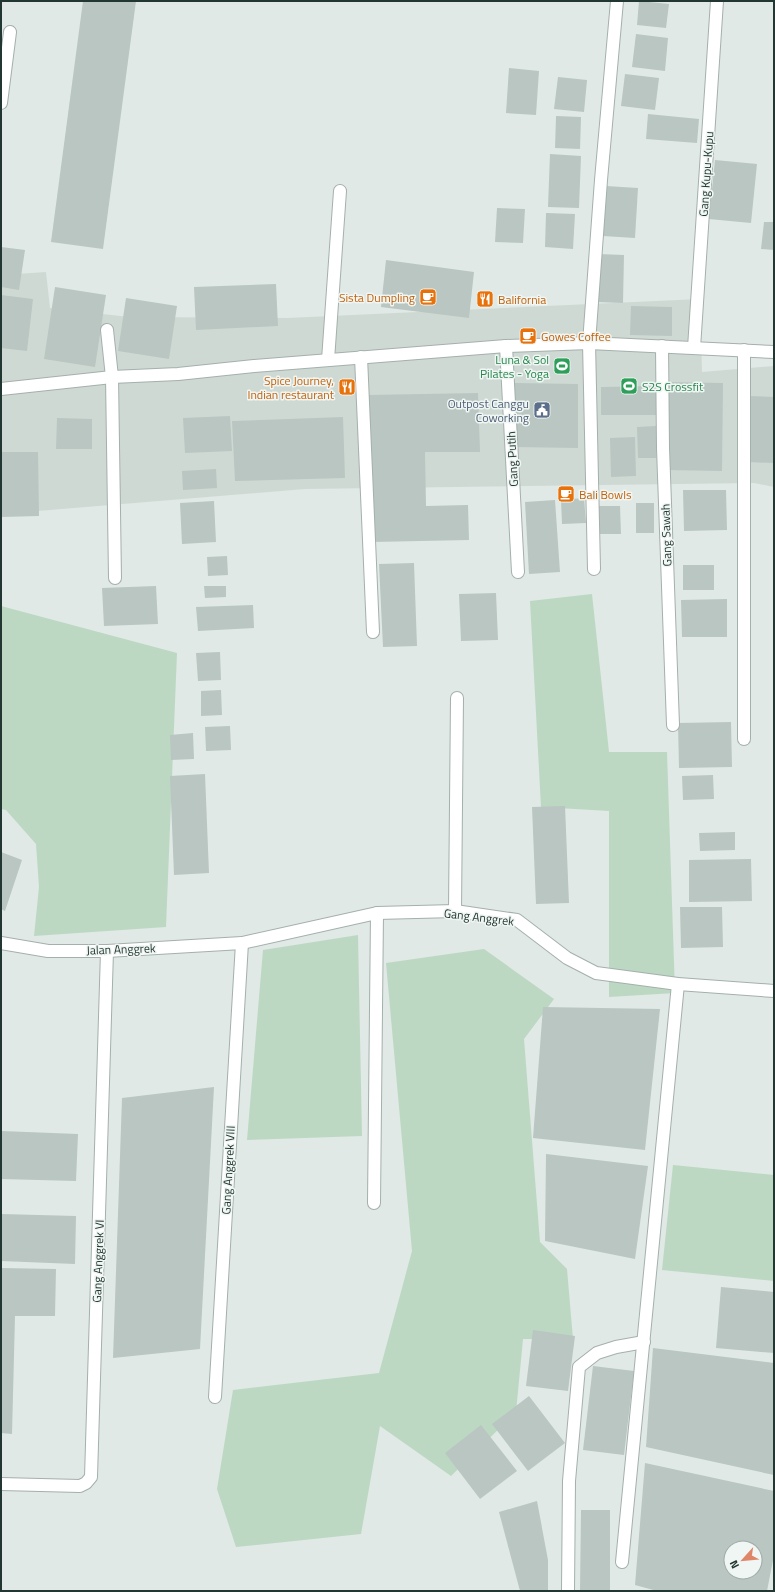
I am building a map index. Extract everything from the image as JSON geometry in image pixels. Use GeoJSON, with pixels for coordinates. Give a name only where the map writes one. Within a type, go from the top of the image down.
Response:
{"type":"FeatureCollection","features":[{"type":"Feature","properties":{"kind":"street"},"geometry":{"type":"LineString","coordinates":[[594,569],[589,343],[601,180],[617,1]]}},
{"type":"Feature","properties":{"kind":"street","name":"Gang Kupu-Kupu"},"geometry":{"type":"LineString","coordinates":[[694,348],[717,1]]}},
{"type":"Feature","properties":{"kind":"street"},"geometry":{"type":"LineString","coordinates":[[1,103],[10,32]]}},
{"type":"Feature","properties":{"kind":"street"},"geometry":{"type":"LineString","coordinates":[[328,360],[340,191]]}},
{"type":"Feature","properties":{"kind":"street"},"geometry":{"type":"LineString","coordinates":[[107,330],[112,377],[115,578]]}},
{"type":"Feature","properties":{"kind":"street"},"geometry":{"type":"LineString","coordinates":[[1,389],[112,377],[178,374],[361,357],[418,354],[457,349],[506,346],[589,343],[774,352]]}},
{"type":"Feature","properties":{"kind":"street","name":"Gang Putih"},"geometry":{"type":"LineString","coordinates":[[506,346],[518,572]]}},
{"type":"Feature","properties":{"kind":"street","name":"Gang Sawah"},"geometry":{"type":"LineString","coordinates":[[662,346],[663,448],[673,725]]}},
{"type":"Feature","properties":{"kind":"street"},"geometry":{"type":"LineString","coordinates":[[744,350],[744,739]]}},
{"type":"Feature","properties":{"kind":"street"},"geometry":{"type":"LineString","coordinates":[[361,357],[374,632]]}},
{"type":"Feature","properties":{"kind":"street"},"geometry":{"type":"LineString","coordinates":[[455,911],[457,698]]}},
{"type":"Feature","properties":{"kind":"street","name":"Gang Anggrek"},"geometry":{"type":"LineString","coordinates":[[242,943],[377,912],[455,911],[517,920],[567,958],[596,973],[678,984],[774,991]]}},
{"type":"Feature","properties":{"kind":"street"},"geometry":{"type":"LineString","coordinates":[[374,1203],[377,912]]}},
{"type":"Feature","properties":{"kind":"street","name":"Jalan Anggrek"},"geometry":{"type":"LineString","coordinates":[[1,943],[48,951],[107,951],[242,943]]}},
{"type":"Feature","properties":{"kind":"street","name":"Gang Anggrek VIII"},"geometry":{"type":"LineString","coordinates":[[215,1397],[242,943]]}},
{"type":"Feature","properties":{"kind":"street","name":"Gang Anggrek VI"},"geometry":{"type":"LineString","coordinates":[[1,1484],[80,1486],[91,1478],[107,951]]}},
{"type":"Feature","properties":{"kind":"street"},"geometry":{"type":"LineString","coordinates":[[622,1562],[678,984]]}},
{"type":"Feature","properties":{"kind":"street"},"geometry":{"type":"LineString","coordinates":[[568,1591],[569,1481],[579,1367],[597,1353],[644,1342]]}},
{"type":"Feature","properties":{"kind":"shaded area"},"geometry":{"type":"Polygon","coordinates":[[[46,272],[50,308],[129,317],[287,318],[700,299],[702,372],[774,366],[774,487],[754,483],[305,489],[1,514],[1,275],[46,272]]]}},
{"type":"Feature","properties":{"kind":"green space"},"geometry":{"type":"Polygon","coordinates":[[[592,594],[609,752],[667,752],[675,993],[609,997],[609,811],[541,807],[530,601],[592,594]]]}},
{"type":"Feature","properties":{"kind":"green space"},"geometry":{"type":"Polygon","coordinates":[[[1,606],[177,653],[166,927],[34,936],[39,887],[36,844],[6,810],[1,809],[1,606]]]}},
{"type":"Feature","properties":{"kind":"green space"},"geometry":{"type":"Polygon","coordinates":[[[358,935],[362,1136],[247,1140],[263,950],[358,935]]]}},
{"type":"Feature","properties":{"kind":"green space"},"geometry":{"type":"Polygon","coordinates":[[[484,949],[554,999],[524,1039],[540,1242],[567,1269],[573,1339],[523,1339],[516,1412],[451,1476],[380,1426],[361,1534],[236,1547],[217,1489],[233,1390],[379,1373],[412,1251],[386,963],[484,949]]]}},
{"type":"Feature","properties":{"kind":"green space"},"geometry":{"type":"Polygon","coordinates":[[[673,1165],[774,1175],[774,1281],[662,1270],[673,1165]]]}},
{"type":"Feature","properties":{"kind":"building"},"geometry":{"type":"Polygon","coordinates":[[[83,1],[136,1],[103,249],[51,242],[83,1]]]}},
{"type":"Feature","properties":{"kind":"building"},"geometry":{"type":"Polygon","coordinates":[[[639,1],[669,4],[666,28],[637,25],[639,1]]]}},
{"type":"Feature","properties":{"kind":"building"},"geometry":{"type":"Polygon","coordinates":[[[636,34],[668,38],[665,71],[632,67],[636,34]]]}},
{"type":"Feature","properties":{"kind":"building"},"geometry":{"type":"Polygon","coordinates":[[[509,68],[539,71],[536,115],[506,113],[509,68]]]}},
{"type":"Feature","properties":{"kind":"building"},"geometry":{"type":"Polygon","coordinates":[[[625,74],[659,78],[655,110],[621,106],[625,74]]]}},
{"type":"Feature","properties":{"kind":"building"},"geometry":{"type":"Polygon","coordinates":[[[558,77],[587,80],[584,112],[554,109],[558,77]]]}},
{"type":"Feature","properties":{"kind":"building"},"geometry":{"type":"Polygon","coordinates":[[[648,114],[699,119],[697,143],[646,139],[648,114]]]}},
{"type":"Feature","properties":{"kind":"building"},"geometry":{"type":"Polygon","coordinates":[[[556,116],[581,117],[580,149],[555,148],[556,116]]]}},
{"type":"Feature","properties":{"kind":"building"},"geometry":{"type":"Polygon","coordinates":[[[550,154],[581,156],[579,208],[548,207],[550,154]]]}},
{"type":"Feature","properties":{"kind":"building"},"geometry":{"type":"Polygon","coordinates":[[[715,160],[757,164],[751,223],[709,219],[715,160]]]}},
{"type":"Feature","properties":{"kind":"building"},"geometry":{"type":"Polygon","coordinates":[[[606,186],[638,188],[635,238],[603,236],[606,186]]]}},
{"type":"Feature","properties":{"kind":"building"},"geometry":{"type":"Polygon","coordinates":[[[497,208],[525,209],[523,243],[495,242],[497,208]]]}},
{"type":"Feature","properties":{"kind":"building"},"geometry":{"type":"Polygon","coordinates":[[[546,213],[575,214],[573,249],[545,247],[546,213]]]}},
{"type":"Feature","properties":{"kind":"building"},"geometry":{"type":"Polygon","coordinates":[[[764,222],[774,222],[774,250],[761,249],[764,222]]]}},
{"type":"Feature","properties":{"kind":"building"},"geometry":{"type":"Polygon","coordinates":[[[1,247],[25,250],[19,290],[1,287],[1,247]]]}},
{"type":"Feature","properties":{"kind":"building"},"geometry":{"type":"Polygon","coordinates":[[[598,254],[624,255],[623,303],[597,302],[598,254]]]}},
{"type":"Feature","properties":{"kind":"building"},"geometry":{"type":"Polygon","coordinates":[[[386,260],[474,272],[469,318],[381,307],[386,260]]]}},
{"type":"Feature","properties":{"kind":"building"},"geometry":{"type":"Polygon","coordinates":[[[276,284],[278,326],[196,330],[194,287],[276,284]]]}},
{"type":"Feature","properties":{"kind":"building"},"geometry":{"type":"Polygon","coordinates":[[[55,287],[106,295],[95,367],[44,359],[55,287]]]}},
{"type":"Feature","properties":{"kind":"building"},"geometry":{"type":"Polygon","coordinates":[[[1,295],[33,299],[27,351],[1,348],[1,295]]]}},
{"type":"Feature","properties":{"kind":"building"},"geometry":{"type":"Polygon","coordinates":[[[126,298],[177,306],[169,359],[118,351],[126,298]]]}},
{"type":"Feature","properties":{"kind":"building"},"geometry":{"type":"Polygon","coordinates":[[[631,306],[672,307],[672,336],[630,335],[631,306]]]}},
{"type":"Feature","properties":{"kind":"building"},"geometry":{"type":"Polygon","coordinates":[[[667,382],[723,383],[722,471],[666,470],[667,382]]]}},
{"type":"Feature","properties":{"kind":"building"},"geometry":{"type":"Polygon","coordinates":[[[515,383],[578,384],[578,448],[514,447],[515,383]]]}},
{"type":"Feature","properties":{"kind":"building"},"geometry":{"type":"Polygon","coordinates":[[[658,386],[659,415],[601,415],[601,387],[658,386]]]}},
{"type":"Feature","properties":{"kind":"building"},"geometry":{"type":"Polygon","coordinates":[[[478,393],[480,452],[425,452],[426,506],[468,505],[469,540],[372,542],[368,395],[478,393]]]}},
{"type":"Feature","properties":{"kind":"building"},"geometry":{"type":"Polygon","coordinates":[[[748,396],[774,397],[774,463],[747,462],[748,396]]]}},
{"type":"Feature","properties":{"kind":"building"},"geometry":{"type":"Polygon","coordinates":[[[230,416],[232,451],[185,453],[183,418],[230,416]]]}},
{"type":"Feature","properties":{"kind":"building"},"geometry":{"type":"Polygon","coordinates":[[[343,417],[345,478],[235,481],[232,421],[343,417]]]}},
{"type":"Feature","properties":{"kind":"building"},"geometry":{"type":"Polygon","coordinates":[[[57,418],[92,419],[92,449],[56,449],[57,418]]]}},
{"type":"Feature","properties":{"kind":"building"},"geometry":{"type":"Polygon","coordinates":[[[656,426],[656,458],[638,458],[637,427],[656,426]]]}},
{"type":"Feature","properties":{"kind":"building"},"geometry":{"type":"Polygon","coordinates":[[[635,437],[636,476],[611,477],[610,438],[635,437]]]}},
{"type":"Feature","properties":{"kind":"building"},"geometry":{"type":"Polygon","coordinates":[[[1,452],[38,452],[39,516],[1,517],[1,452]]]}},
{"type":"Feature","properties":{"kind":"building"},"geometry":{"type":"Polygon","coordinates":[[[216,469],[217,488],[183,490],[182,471],[216,469]]]}},
{"type":"Feature","properties":{"kind":"building"},"geometry":{"type":"Polygon","coordinates":[[[683,490],[726,490],[727,530],[684,531],[683,490]]]}},
{"type":"Feature","properties":{"kind":"building"},"geometry":{"type":"Polygon","coordinates":[[[584,498],[586,523],[562,524],[561,500],[584,498]]]}},
{"type":"Feature","properties":{"kind":"building"},"geometry":{"type":"Polygon","coordinates":[[[555,500],[560,572],[529,574],[525,502],[555,500]]]}},
{"type":"Feature","properties":{"kind":"building"},"geometry":{"type":"Polygon","coordinates":[[[214,501],[216,542],[182,544],[180,503],[214,501]]]}},
{"type":"Feature","properties":{"kind":"building"},"geometry":{"type":"Polygon","coordinates":[[[636,503],[654,503],[654,533],[636,533],[636,503]]]}},
{"type":"Feature","properties":{"kind":"building"},"geometry":{"type":"Polygon","coordinates":[[[599,506],[620,506],[621,534],[599,534],[599,506]]]}},
{"type":"Feature","properties":{"kind":"building"},"geometry":{"type":"Polygon","coordinates":[[[227,556],[228,575],[208,576],[207,557],[227,556]]]}},
{"type":"Feature","properties":{"kind":"building"},"geometry":{"type":"Polygon","coordinates":[[[414,563],[417,646],[383,647],[379,564],[414,563]]]}},
{"type":"Feature","properties":{"kind":"building"},"geometry":{"type":"Polygon","coordinates":[[[683,565],[714,565],[714,590],[683,590],[683,565]]]}},
{"type":"Feature","properties":{"kind":"building"},"geometry":{"type":"Polygon","coordinates":[[[156,586],[158,624],[104,626],[102,588],[156,586]]]}},
{"type":"Feature","properties":{"kind":"building"},"geometry":{"type":"Polygon","coordinates":[[[204,586],[226,586],[226,597],[205,598],[204,586]]]}},
{"type":"Feature","properties":{"kind":"building"},"geometry":{"type":"Polygon","coordinates":[[[496,593],[498,640],[461,641],[459,594],[496,593]]]}},
{"type":"Feature","properties":{"kind":"building"},"geometry":{"type":"Polygon","coordinates":[[[727,599],[727,637],[682,637],[681,600],[727,599]]]}},
{"type":"Feature","properties":{"kind":"building"},"geometry":{"type":"Polygon","coordinates":[[[253,605],[254,628],[198,631],[196,607],[253,605]]]}},
{"type":"Feature","properties":{"kind":"building"},"geometry":{"type":"Polygon","coordinates":[[[220,652],[221,680],[198,681],[196,653],[220,652]]]}},
{"type":"Feature","properties":{"kind":"building"},"geometry":{"type":"Polygon","coordinates":[[[221,690],[222,715],[201,716],[201,691],[221,690]]]}},
{"type":"Feature","properties":{"kind":"building"},"geometry":{"type":"Polygon","coordinates":[[[731,722],[732,767],[679,768],[678,723],[731,722]]]}},
{"type":"Feature","properties":{"kind":"building"},"geometry":{"type":"Polygon","coordinates":[[[230,726],[231,750],[206,751],[205,727],[230,726]]]}},
{"type":"Feature","properties":{"kind":"building"},"geometry":{"type":"Polygon","coordinates":[[[193,733],[194,759],[171,760],[170,735],[193,733]]]}},
{"type":"Feature","properties":{"kind":"building"},"geometry":{"type":"Polygon","coordinates":[[[205,774],[209,873],[174,875],[170,776],[205,774]]]}},
{"type":"Feature","properties":{"kind":"building"},"geometry":{"type":"Polygon","coordinates":[[[713,775],[714,799],[683,800],[682,776],[713,775]]]}},
{"type":"Feature","properties":{"kind":"building"},"geometry":{"type":"Polygon","coordinates":[[[565,806],[569,903],[536,904],[532,807],[565,806]]]}},
{"type":"Feature","properties":{"kind":"building"},"geometry":{"type":"Polygon","coordinates":[[[735,832],[735,850],[700,851],[699,833],[735,832]]]}},
{"type":"Feature","properties":{"kind":"building"},"geometry":{"type":"Polygon","coordinates":[[[1,852],[22,860],[5,911],[1,909],[1,852]]]}},
{"type":"Feature","properties":{"kind":"building"},"geometry":{"type":"Polygon","coordinates":[[[751,859],[752,901],[689,902],[689,860],[751,859]]]}},
{"type":"Feature","properties":{"kind":"building"},"geometry":{"type":"Polygon","coordinates":[[[680,907],[722,907],[723,947],[681,948],[680,907]]]}},
{"type":"Feature","properties":{"kind":"building"},"geometry":{"type":"Polygon","coordinates":[[[543,1007],[660,1009],[645,1150],[533,1138],[543,1007]]]}},
{"type":"Feature","properties":{"kind":"building"},"geometry":{"type":"Polygon","coordinates":[[[214,1087],[200,1349],[113,1358],[122,1098],[214,1087]]]}},
{"type":"Feature","properties":{"kind":"building"},"geometry":{"type":"Polygon","coordinates":[[[1,1131],[78,1134],[76,1181],[1,1179],[1,1131]]]}},
{"type":"Feature","properties":{"kind":"building"},"geometry":{"type":"Polygon","coordinates":[[[546,1154],[648,1166],[635,1259],[545,1241],[546,1154]]]}},
{"type":"Feature","properties":{"kind":"building"},"geometry":{"type":"Polygon","coordinates":[[[1,1214],[76,1216],[75,1264],[1,1261],[1,1214]]]}},
{"type":"Feature","properties":{"kind":"building"},"geometry":{"type":"Polygon","coordinates":[[[1,1268],[56,1269],[55,1316],[15,1316],[12,1434],[1,1433],[1,1268]]]}},
{"type":"Feature","properties":{"kind":"building"},"geometry":{"type":"Polygon","coordinates":[[[721,1287],[774,1292],[774,1353],[716,1348],[721,1287]]]}},
{"type":"Feature","properties":{"kind":"building"},"geometry":{"type":"Polygon","coordinates":[[[533,1330],[575,1336],[568,1391],[526,1386],[533,1330]]]}},
{"type":"Feature","properties":{"kind":"building"},"geometry":{"type":"Polygon","coordinates":[[[653,1348],[774,1363],[774,1475],[646,1447],[653,1348]]]}},
{"type":"Feature","properties":{"kind":"building"},"geometry":{"type":"Polygon","coordinates":[[[593,1366],[634,1371],[624,1455],[583,1450],[593,1366]]]}},
{"type":"Feature","properties":{"kind":"building"},"geometry":{"type":"Polygon","coordinates":[[[529,1396],[565,1443],[528,1471],[492,1424],[529,1396]]]}},
{"type":"Feature","properties":{"kind":"building"},"geometry":{"type":"Polygon","coordinates":[[[481,1425],[517,1471],[480,1499],[445,1453],[481,1425]]]}},
{"type":"Feature","properties":{"kind":"building"},"geometry":{"type":"Polygon","coordinates":[[[645,1463],[774,1491],[774,1555],[767,1591],[657,1591],[635,1585],[645,1463]]]}},
{"type":"Feature","properties":{"kind":"building"},"geometry":{"type":"Polygon","coordinates":[[[537,1501],[548,1560],[548,1591],[520,1591],[499,1512],[537,1501]]]}},
{"type":"Feature","properties":{"kind":"building"},"geometry":{"type":"Polygon","coordinates":[[[581,1510],[610,1510],[610,1591],[580,1591],[581,1510]]]}},
{"type":"Feature","properties":{"kind":"place","name":"Sista Dumpling"},"geometry":{"type":"Point","coordinates":[428,297]}},
{"type":"Feature","properties":{"kind":"place","name":"Balifornia"},"geometry":{"type":"Point","coordinates":[485,299]}},
{"type":"Feature","properties":{"kind":"place","name":"Gowes Coffee"},"geometry":{"type":"Point","coordinates":[528,336]}},
{"type":"Feature","properties":{"kind":"place","name":"Luna & Sol Pilates - Yoga"},"geometry":{"type":"Point","coordinates":[562,366]}},
{"type":"Feature","properties":{"kind":"place","name":"S2S Crossfit"},"geometry":{"type":"Point","coordinates":[629,386]}},
{"type":"Feature","properties":{"kind":"place","name":"Spice Journey, Indian restaurant"},"geometry":{"type":"Point","coordinates":[347,387]}},
{"type":"Feature","properties":{"kind":"place","name":"Outpost Canggu Coworking"},"geometry":{"type":"Point","coordinates":[542,410]}},
{"type":"Feature","properties":{"kind":"place","name":"Bali Bowls"},"geometry":{"type":"Point","coordinates":[566,494]}}]}
